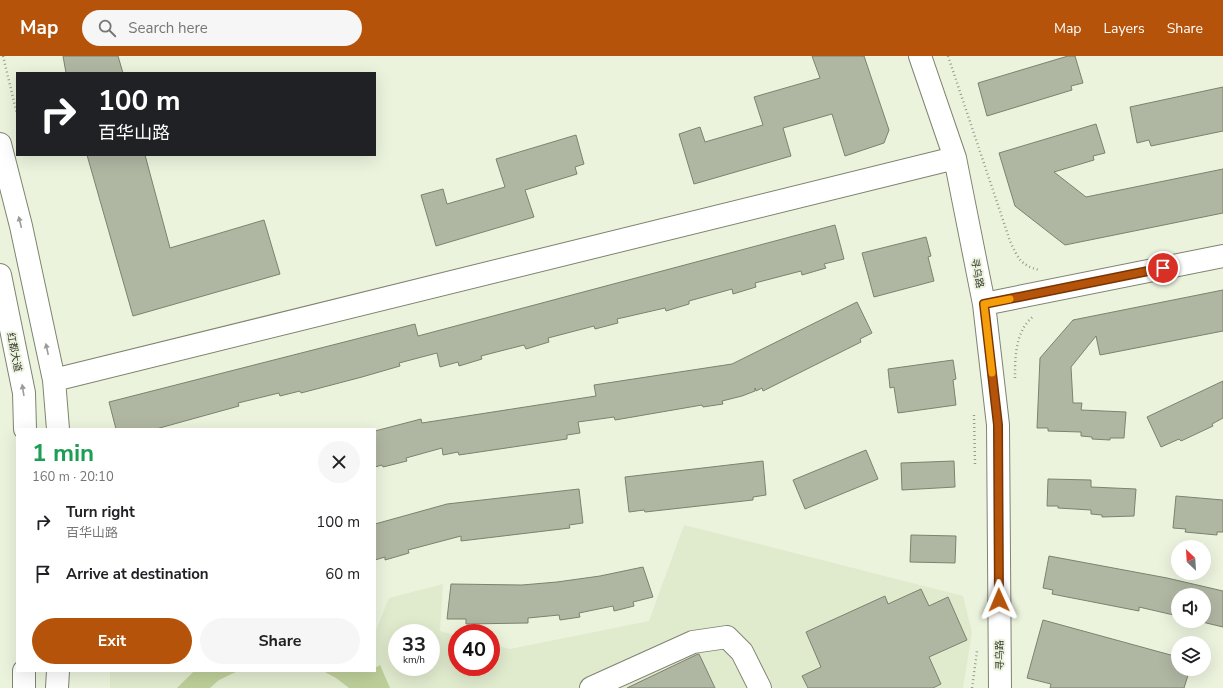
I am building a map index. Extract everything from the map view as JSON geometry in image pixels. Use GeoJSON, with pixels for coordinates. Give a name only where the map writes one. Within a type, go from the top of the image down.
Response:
{"type":"FeatureCollection","features":[{"type":"Feature","properties":{"kind":"street","name":"寻乌路"},"geometry":{"type":"LineString","coordinates":[[920,56],[955,158],[984,304],[998,425],[1000,688]]}},
{"type":"Feature","properties":{"kind":"street"},"geometry":{"type":"LineString","coordinates":[[0,144],[21,226],[54,380],[58,428]]}},
{"type":"Feature","properties":{"kind":"street"},"geometry":{"type":"LineString","coordinates":[[54,380],[955,158]]}},
{"type":"Feature","properties":{"kind":"street"},"geometry":{"type":"LineString","coordinates":[[984,304],[1223,256]]}},
{"type":"Feature","properties":{"kind":"street","name":"红都大道"},"geometry":{"type":"LineString","coordinates":[[0,275],[24,393],[25,428]]}},
{"type":"Feature","properties":{"kind":"street"},"geometry":{"type":"LineString","coordinates":[[592,688],[693,642],[727,637],[742,652],[760,688]]}},
{"type":"Feature","properties":{"kind":"street"},"geometry":{"type":"LineString","coordinates":[[24,672],[24,688]]}},
{"type":"Feature","properties":{"kind":"street"},"geometry":{"type":"LineString","coordinates":[[57,688],[58,672]]}},
{"type":"Feature","properties":{"kind":"path"},"geometry":{"type":"LineString","coordinates":[[3,56],[16,110]]}},
{"type":"Feature","properties":{"kind":"path"},"geometry":{"type":"LineString","coordinates":[[948,56],[1010,241],[1017,257],[1026,267],[1041,271]]}},
{"type":"Feature","properties":{"kind":"path"},"geometry":{"type":"LineString","coordinates":[[1016,386],[1015,363],[1019,336],[1030,319],[1039,312]]}},
{"type":"Feature","properties":{"kind":"path"},"geometry":{"type":"LineString","coordinates":[[974,412],[976,465]]}},
{"type":"Feature","properties":{"kind":"path"},"geometry":{"type":"LineString","coordinates":[[972,688],[978,649]]}},
{"type":"Feature","properties":{"kind":"shaded area"},"geometry":{"type":"Polygon","coordinates":[[[684,525],[963,596],[972,632],[963,688],[110,688],[110,672],[376,672],[376,630],[389,598],[443,584],[440,631],[448,633],[448,676],[500,676],[500,646],[510,649],[649,621],[684,525]]]}},
{"type":"Feature","properties":{"kind":"green space"},"geometry":{"type":"Polygon","coordinates":[[[380,665],[390,688],[349,688],[325,672],[376,672],[376,667],[380,665]]]}},
{"type":"Feature","properties":{"kind":"green space"},"geometry":{"type":"Polygon","coordinates":[[[193,672],[236,672],[219,680],[210,688],[177,688],[193,672]]]}},
{"type":"Feature","properties":{"kind":"building"},"geometry":{"type":"Polygon","coordinates":[[[63,56],[118,56],[123,72],[66,72],[63,56]]]}},
{"type":"Feature","properties":{"kind":"building"},"geometry":{"type":"Polygon","coordinates":[[[812,56],[864,56],[889,130],[884,143],[845,156],[832,114],[783,128],[791,156],[694,184],[679,134],[700,127],[705,142],[763,125],[754,97],[820,78],[812,56]]]}},
{"type":"Feature","properties":{"kind":"building"},"geometry":{"type":"Polygon","coordinates":[[[1068,56],[1075,56],[1083,83],[1071,86],[1072,90],[987,116],[978,83],[1068,56]]]}},
{"type":"Feature","properties":{"kind":"building"},"geometry":{"type":"Polygon","coordinates":[[[1223,87],[1223,131],[1151,146],[1149,140],[1137,143],[1130,107],[1223,87]]]}},
{"type":"Feature","properties":{"kind":"building"},"geometry":{"type":"Polygon","coordinates":[[[1096,124],[1105,153],[1093,156],[1094,160],[1054,172],[1086,197],[1223,169],[1223,213],[1065,245],[1015,206],[999,153],[1096,124]]]}},
{"type":"Feature","properties":{"kind":"building"},"geometry":{"type":"Polygon","coordinates":[[[576,135],[584,164],[575,167],[577,174],[525,190],[534,217],[436,246],[421,195],[443,189],[447,204],[505,187],[496,159],[576,135]]]}},
{"type":"Feature","properties":{"kind":"building"},"geometry":{"type":"Polygon","coordinates":[[[87,156],[145,156],[170,248],[264,220],[280,274],[133,316],[87,156]]]}},
{"type":"Feature","properties":{"kind":"building"},"geometry":{"type":"Polygon","coordinates":[[[835,225],[844,259],[824,264],[826,268],[802,275],[801,271],[755,283],[756,287],[733,294],[732,289],[689,301],[689,304],[666,311],[665,308],[617,319],[618,323],[595,329],[594,326],[548,338],[549,342],[526,349],[524,345],[481,356],[482,359],[459,366],[458,362],[440,367],[437,353],[399,363],[400,366],[301,393],[300,391],[280,396],[279,393],[238,403],[239,406],[160,428],[116,428],[109,402],[415,324],[418,336],[835,225]]]}},
{"type":"Feature","properties":{"kind":"building"},"geometry":{"type":"Polygon","coordinates":[[[926,237],[931,256],[928,257],[934,281],[874,297],[862,253],[926,237]]]}},
{"type":"Feature","properties":{"kind":"building"},"geometry":{"type":"Polygon","coordinates":[[[1223,290],[1223,331],[1100,355],[1096,336],[1071,367],[1073,403],[1082,403],[1081,410],[1126,412],[1124,438],[1110,438],[1110,440],[1092,439],[1092,437],[1081,436],[1081,432],[1048,431],[1048,428],[1037,428],[1040,358],[1073,320],[1223,290]]]}},
{"type":"Feature","properties":{"kind":"building"},"geometry":{"type":"Polygon","coordinates":[[[857,302],[872,333],[860,339],[861,342],[763,391],[762,388],[756,391],[755,388],[755,391],[722,401],[723,404],[703,407],[702,405],[615,420],[614,417],[578,422],[580,433],[567,435],[567,439],[459,455],[458,452],[443,455],[442,448],[406,458],[407,461],[383,467],[382,465],[376,467],[376,431],[421,419],[422,423],[596,396],[594,385],[732,364],[857,302]]]}},
{"type":"Feature","properties":{"kind":"building"},"geometry":{"type":"Polygon","coordinates":[[[953,360],[956,379],[953,380],[956,405],[898,413],[894,387],[890,388],[888,369],[953,360]]]}},
{"type":"Feature","properties":{"kind":"building"},"geometry":{"type":"Polygon","coordinates":[[[1223,381],[1223,418],[1212,424],[1213,426],[1181,441],[1179,439],[1161,447],[1147,417],[1223,381]]]}},
{"type":"Feature","properties":{"kind":"building"},"geometry":{"type":"Polygon","coordinates":[[[866,450],[878,479],[805,509],[793,480],[866,450]]]}},
{"type":"Feature","properties":{"kind":"building"},"geometry":{"type":"Polygon","coordinates":[[[763,461],[766,495],[753,497],[753,500],[645,512],[644,510],[629,512],[625,477],[763,461]]]}},
{"type":"Feature","properties":{"kind":"building"},"geometry":{"type":"Polygon","coordinates":[[[954,461],[955,487],[902,490],[901,463],[954,461]]]}},
{"type":"Feature","properties":{"kind":"building"},"geometry":{"type":"Polygon","coordinates":[[[1048,479],[1091,480],[1091,487],[1136,489],[1134,516],[1102,517],[1102,515],[1091,514],[1091,510],[1047,506],[1048,479]]]}},
{"type":"Feature","properties":{"kind":"building"},"geometry":{"type":"Polygon","coordinates":[[[579,489],[583,523],[569,525],[570,528],[461,541],[461,536],[408,550],[409,553],[385,560],[385,557],[376,560],[376,524],[447,504],[579,489]]]}},
{"type":"Feature","properties":{"kind":"building"},"geometry":{"type":"Polygon","coordinates":[[[1176,496],[1223,500],[1223,532],[1217,532],[1217,535],[1185,532],[1186,529],[1173,528],[1176,496]]]}},
{"type":"Feature","properties":{"kind":"building"},"geometry":{"type":"Polygon","coordinates":[[[911,535],[956,536],[955,563],[910,562],[911,535]]]}},
{"type":"Feature","properties":{"kind":"building"},"geometry":{"type":"Polygon","coordinates":[[[1049,556],[1167,578],[1210,588],[1171,588],[1171,614],[1139,607],[1139,611],[1052,594],[1053,590],[1043,588],[1049,556]]]}},
{"type":"Feature","properties":{"kind":"building"},"geometry":{"type":"Polygon","coordinates":[[[643,567],[653,597],[633,602],[634,606],[614,611],[613,606],[579,613],[580,617],[560,620],[559,615],[528,618],[528,623],[466,624],[466,619],[447,619],[451,584],[522,585],[600,576],[643,567]]]}},
{"type":"Feature","properties":{"kind":"building"},"geometry":{"type":"Polygon","coordinates":[[[1211,588],[1223,591],[1223,627],[1211,624],[1211,588]]]}},
{"type":"Feature","properties":{"kind":"building"},"geometry":{"type":"Polygon","coordinates":[[[921,589],[929,606],[948,597],[967,640],[929,657],[941,684],[933,688],[808,688],[802,676],[821,667],[806,632],[885,596],[888,604],[921,589]]]}},
{"type":"Feature","properties":{"kind":"building"},"geometry":{"type":"Polygon","coordinates":[[[1043,620],[1171,655],[1171,676],[1188,676],[1184,688],[1050,688],[1051,684],[1027,678],[1043,620]]]}},
{"type":"Feature","properties":{"kind":"building"},"geometry":{"type":"Polygon","coordinates":[[[698,654],[715,688],[627,688],[698,654]]]}},
{"type":"Feature","properties":{"kind":"slow traffic"},"geometry":{"type":"LineString","coordinates":[[992,373],[984,304],[1010,299]]}},
{"type":"Feature","properties":{"kind":"route"},"geometry":{"type":"LineString","coordinates":[[999,600],[998,425],[984,304],[1163,268]]}}]}
